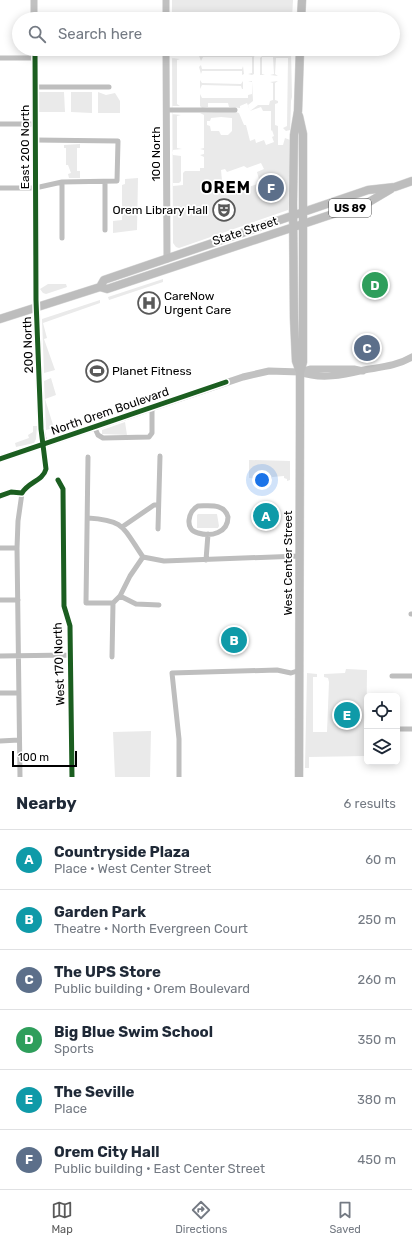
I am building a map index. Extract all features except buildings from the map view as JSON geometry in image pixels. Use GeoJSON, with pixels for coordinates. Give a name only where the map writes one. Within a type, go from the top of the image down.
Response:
{"type":"FeatureCollection","features":[{"type":"Feature","properties":{"kind":"main road"},"geometry":{"type":"LineString","coordinates":[[301,12],[302,0]]}},
{"type":"Feature","properties":{"kind":"main road"},"geometry":{"type":"LineString","coordinates":[[298,111],[300,56]]}},
{"type":"Feature","properties":{"kind":"main road","name":"West Center Street"},"geometry":{"type":"LineString","coordinates":[[298,111],[303,134],[303,362],[300,372],[299,777]]}},
{"type":"Feature","properties":{"kind":"main road","name":"West Center Street"},"geometry":{"type":"LineString","coordinates":[[298,111],[294,135],[293,228],[296,361],[300,372]]}},
{"type":"Feature","properties":{"kind":"main road","name":"State Street"},"geometry":{"type":"LineString","coordinates":[[0,319],[100,287],[107,289],[303,225],[369,202],[395,187],[412,181]]}},
{"type":"Feature","properties":{"kind":"main road","name":"State Street"},"geometry":{"type":"LineString","coordinates":[[100,287],[104,280],[293,215],[368,190],[395,187]]}},
{"type":"Feature","properties":{"kind":"main road"},"geometry":{"type":"LineString","coordinates":[[154,274],[167,258]]}},
{"type":"Feature","properties":{"kind":"street"},"geometry":{"type":"LineString","coordinates":[[34,0],[34,12]]}},
{"type":"Feature","properties":{"kind":"street"},"geometry":{"type":"LineString","coordinates":[[166,0],[166,12]]}},
{"type":"Feature","properties":{"kind":"street","name":"100 North"},"geometry":{"type":"LineString","coordinates":[[166,56],[167,258]]}},
{"type":"Feature","properties":{"kind":"street"},"geometry":{"type":"LineString","coordinates":[[0,58],[35,58]]}},
{"type":"Feature","properties":{"kind":"street","name":"East 200 North"},"geometry":{"type":"LineString","coordinates":[[35,58],[36,246]]}},
{"type":"Feature","properties":{"kind":"street"},"geometry":{"type":"LineString","coordinates":[[35,87],[109,87]]}},
{"type":"Feature","properties":{"kind":"street"},"geometry":{"type":"LineString","coordinates":[[167,110],[235,110]]}},
{"type":"Feature","properties":{"kind":"street"},"geometry":{"type":"LineString","coordinates":[[0,124],[35,124]]}},
{"type":"Feature","properties":{"kind":"street"},"geometry":{"type":"LineString","coordinates":[[0,188],[35,188],[62,182],[117,181],[118,141],[35,140]]}},
{"type":"Feature","properties":{"kind":"street"},"geometry":{"type":"LineString","coordinates":[[62,182],[62,238]]}},
{"type":"Feature","properties":{"kind":"street"},"geometry":{"type":"LineString","coordinates":[[105,182],[105,230]]}},
{"type":"Feature","properties":{"kind":"street","name":"200 North"},"geometry":{"type":"LineString","coordinates":[[36,246],[36,300],[41,429],[44,444]]}},
{"type":"Feature","properties":{"kind":"street","name":"North Orem Boulevard"},"geometry":{"type":"LineString","coordinates":[[0,459],[226,382],[264,372],[300,372],[310,376],[354,374],[391,366],[412,357]]}},
{"type":"Feature","properties":{"kind":"street"},"geometry":{"type":"LineString","coordinates":[[94,426],[98,435],[103,438],[146,438],[152,433],[152,407]]}},
{"type":"Feature","properties":{"kind":"street"},"geometry":{"type":"LineString","coordinates":[[20,777],[17,548],[18,521],[22,493],[26,486],[45,474],[44,444]]}},
{"type":"Feature","properties":{"kind":"street"},"geometry":{"type":"LineString","coordinates":[[88,456],[86,603],[113,603]]}},
{"type":"Feature","properties":{"kind":"street"},"geometry":{"type":"LineString","coordinates":[[158,529],[160,456]]}},
{"type":"Feature","properties":{"kind":"street","name":"West 170 North"},"geometry":{"type":"LineString","coordinates":[[58,480],[63,489],[64,606],[70,626],[72,777]]}},
{"type":"Feature","properties":{"kind":"street"},"geometry":{"type":"LineString","coordinates":[[0,496],[11,492],[22,493]]}},
{"type":"Feature","properties":{"kind":"street"},"geometry":{"type":"LineString","coordinates":[[122,527],[154,505],[158,505]]}},
{"type":"Feature","properties":{"kind":"street"},"geometry":{"type":"LineString","coordinates":[[198,506],[219,506],[227,513],[227,526],[220,533],[208,534],[198,533],[192,529],[189,523],[190,513],[198,506]]}},
{"type":"Feature","properties":{"kind":"street"},"geometry":{"type":"LineString","coordinates":[[88,518],[104,518],[120,524],[143,557],[164,560],[206,560],[300,556]]}},
{"type":"Feature","properties":{"kind":"street"},"geometry":{"type":"LineString","coordinates":[[206,560],[208,534]]}},
{"type":"Feature","properties":{"kind":"street"},"geometry":{"type":"LineString","coordinates":[[0,548],[17,548]]}},
{"type":"Feature","properties":{"kind":"street"},"geometry":{"type":"LineString","coordinates":[[112,657],[113,603],[120,596],[130,576],[143,557]]}},
{"type":"Feature","properties":{"kind":"street"},"geometry":{"type":"LineString","coordinates":[[120,596],[136,604],[159,605]]}},
{"type":"Feature","properties":{"kind":"street"},"geometry":{"type":"LineString","coordinates":[[0,600],[18,600]]}},
{"type":"Feature","properties":{"kind":"street"},"geometry":{"type":"LineString","coordinates":[[0,656],[70,655]]}},
{"type":"Feature","properties":{"kind":"street"},"geometry":{"type":"LineString","coordinates":[[179,777],[179,739],[172,673],[277,670],[291,672],[300,670]]}},
{"type":"Feature","properties":{"kind":"street"},"geometry":{"type":"LineString","coordinates":[[392,676],[412,676]]}},
{"type":"Feature","properties":{"kind":"street"},"geometry":{"type":"LineString","coordinates":[[0,693],[19,693]]}},
{"type":"Feature","properties":{"kind":"street"},"geometry":{"type":"LineString","coordinates":[[400,729],[412,729]]}},
{"type":"Feature","properties":{"kind":"street"},"geometry":{"type":"LineString","coordinates":[[0,741],[20,740]]}},
{"type":"Feature","properties":{"kind":"shaded area"},"geometry":{"type":"Polygon","coordinates":[[[172,0],[293,0],[292,12],[172,12],[172,0]]]}},
{"type":"Feature","properties":{"kind":"shaded area"},"geometry":{"type":"Polygon","coordinates":[[[199,56],[254,56],[254,74],[248,74],[252,73],[252,57],[203,57],[201,61],[199,56]]]}},
{"type":"Feature","properties":{"kind":"shaded area"},"geometry":{"type":"Polygon","coordinates":[[[262,56],[291,56],[292,97],[290,136],[290,130],[286,131],[283,128],[287,126],[288,58],[276,58],[275,74],[278,76],[270,75],[274,74],[273,57],[262,57],[262,74],[265,75],[260,75],[260,58],[262,56]]]}},
{"type":"Feature","properties":{"kind":"shaded area"},"geometry":{"type":"Polygon","coordinates":[[[172,58],[180,59],[177,60],[177,104],[180,106],[172,106],[172,58]]]}},
{"type":"Feature","properties":{"kind":"shaded area"},"geometry":{"type":"Polygon","coordinates":[[[201,65],[202,69],[242,69],[243,66],[244,74],[242,75],[242,71],[202,71],[201,74],[199,67],[201,65]]]}},
{"type":"Feature","properties":{"kind":"shaded area"},"geometry":{"type":"Polygon","coordinates":[[[200,80],[202,83],[241,84],[243,81],[243,89],[241,86],[202,85],[200,89],[200,80]]]}},
{"type":"Feature","properties":{"kind":"shaded area"},"geometry":{"type":"Polygon","coordinates":[[[248,81],[252,81],[253,101],[248,105],[250,111],[247,103],[240,106],[240,108],[229,107],[228,103],[208,103],[208,107],[202,108],[200,106],[200,94],[202,98],[248,98],[248,95],[252,94],[252,82],[248,81]]]}},
{"type":"Feature","properties":{"kind":"shaded area"},"geometry":{"type":"Polygon","coordinates":[[[278,81],[275,83],[275,100],[278,101],[278,103],[275,104],[275,125],[278,126],[278,145],[283,145],[285,138],[290,140],[288,210],[179,248],[173,243],[173,186],[183,185],[183,173],[185,171],[200,171],[200,168],[204,168],[204,157],[200,155],[204,154],[204,150],[200,149],[204,148],[204,115],[200,113],[233,111],[239,113],[244,125],[246,125],[250,141],[255,139],[256,143],[264,140],[266,145],[274,142],[272,137],[274,136],[272,130],[271,131],[271,111],[263,111],[261,107],[250,111],[258,105],[269,105],[270,101],[273,100],[273,83],[270,82],[278,81]],[[211,118],[210,121],[207,121],[207,125],[210,126],[211,131],[219,131],[221,135],[228,135],[232,131],[232,118],[211,118]],[[261,163],[247,168],[244,166],[227,172],[225,169],[221,170],[222,181],[216,183],[219,189],[224,188],[228,191],[234,187],[236,189],[236,186],[244,182],[246,188],[260,183],[257,172],[264,169],[261,163]]]}},
{"type":"Feature","properties":{"kind":"shaded area"},"geometry":{"type":"Polygon","coordinates":[[[39,92],[64,92],[65,112],[39,112],[39,92]]]}},
{"type":"Feature","properties":{"kind":"shaded area"},"geometry":{"type":"Polygon","coordinates":[[[71,92],[92,92],[92,113],[71,112],[71,92]]]}},
{"type":"Feature","properties":{"kind":"shaded area"},"geometry":{"type":"Polygon","coordinates":[[[98,92],[106,95],[115,93],[120,101],[120,113],[98,113],[98,92]]]}},
{"type":"Feature","properties":{"kind":"shaded area"},"geometry":{"type":"Polygon","coordinates":[[[172,114],[181,115],[177,116],[177,148],[182,149],[173,150],[172,114]]]}},
{"type":"Feature","properties":{"kind":"shaded area"},"geometry":{"type":"Polygon","coordinates":[[[80,144],[80,148],[77,148],[77,171],[80,171],[80,178],[69,178],[68,174],[71,173],[68,165],[66,165],[66,148],[64,148],[64,145],[80,144]]]}},
{"type":"Feature","properties":{"kind":"shaded area"},"geometry":{"type":"Polygon","coordinates":[[[173,155],[181,156],[181,181],[179,183],[173,183],[173,155]]]}},
{"type":"Feature","properties":{"kind":"shaded area"},"geometry":{"type":"Polygon","coordinates":[[[138,178],[137,230],[113,233],[113,221],[122,220],[122,185],[125,184],[125,179],[138,178]]]}},
{"type":"Feature","properties":{"kind":"shaded area"},"geometry":{"type":"Polygon","coordinates":[[[163,279],[163,282],[109,300],[108,297],[163,279]]]}},
{"type":"Feature","properties":{"kind":"shaded area"},"geometry":{"type":"Polygon","coordinates":[[[48,284],[66,284],[67,287],[46,294],[43,293],[40,289],[48,284]]]}},
{"type":"Feature","properties":{"kind":"shaded area"},"geometry":{"type":"Polygon","coordinates":[[[100,300],[100,303],[43,323],[47,338],[44,339],[55,370],[44,373],[42,319],[100,300]]]}},
{"type":"Feature","properties":{"kind":"shaded area"},"geometry":{"type":"Polygon","coordinates":[[[51,378],[56,395],[45,399],[54,428],[46,430],[44,381],[51,378]]]}},
{"type":"Feature","properties":{"kind":"shaded area"},"geometry":{"type":"Polygon","coordinates":[[[125,422],[127,435],[102,434],[102,430],[125,422]]]}},
{"type":"Feature","properties":{"kind":"shaded area"},"geometry":{"type":"Polygon","coordinates":[[[33,426],[37,426],[36,439],[34,443],[16,447],[15,443],[29,438],[28,435],[33,432],[33,426]]]}},
{"type":"Feature","properties":{"kind":"shaded area"},"geometry":{"type":"Polygon","coordinates":[[[249,460],[290,461],[290,480],[287,481],[284,476],[272,477],[272,480],[249,478],[249,460]]]}},
{"type":"Feature","properties":{"kind":"shaded area"},"geometry":{"type":"Polygon","coordinates":[[[198,514],[217,514],[218,528],[197,528],[198,514]]]}},
{"type":"Feature","properties":{"kind":"shaded area"},"geometry":{"type":"Polygon","coordinates":[[[346,669],[367,670],[367,693],[364,693],[364,756],[309,757],[309,768],[305,768],[307,673],[317,674],[317,677],[313,677],[313,732],[327,732],[329,682],[328,678],[324,677],[324,674],[345,673],[346,669]]]}},
{"type":"Feature","properties":{"kind":"shaded area"},"geometry":{"type":"Polygon","coordinates":[[[151,731],[150,777],[115,777],[113,732],[151,731]]]}},
{"type":"Feature","properties":{"kind":"cycle path"},"geometry":{"type":"LineString","coordinates":[[0,496],[11,492],[22,493],[28,486],[39,479],[46,469],[41,429],[36,300],[35,56]]}},
{"type":"Feature","properties":{"kind":"cycle path"},"geometry":{"type":"LineString","coordinates":[[0,459],[226,382]]}},
{"type":"Feature","properties":{"kind":"cycle path"},"geometry":{"type":"LineString","coordinates":[[58,480],[63,489],[64,606],[70,626],[72,777]]}},
{"type":"Feature","properties":{"kind":"place","name":"Orem City Hall"},"geometry":{"type":"Point","coordinates":[271,188]}},
{"type":"Feature","properties":{"kind":"place","name":"Orem Library Hall"},"geometry":{"type":"Point","coordinates":[224,210]}},
{"type":"Feature","properties":{"kind":"place","name":"Big Blue Swim School"},"geometry":{"type":"Point","coordinates":[375,285]}},
{"type":"Feature","properties":{"kind":"place","name":"CareNow Urgent Care"},"geometry":{"type":"Point","coordinates":[149,303]}},
{"type":"Feature","properties":{"kind":"place","name":"The UPS Store"},"geometry":{"type":"Point","coordinates":[367,348]}},
{"type":"Feature","properties":{"kind":"place","name":"Planet Fitness"},"geometry":{"type":"Point","coordinates":[97,371]}},
{"type":"Feature","properties":{"kind":"place","name":"Countryside Plaza"},"geometry":{"type":"Point","coordinates":[266,516]}},
{"type":"Feature","properties":{"kind":"place","name":"Garden Park"},"geometry":{"type":"Point","coordinates":[234,640]}},
{"type":"Feature","properties":{"kind":"place","name":"The Seville"},"geometry":{"type":"Point","coordinates":[347,715]}},
{"type":"Feature","properties":{"kind":"district","name":"OREM"},"geometry":{"type":"Point","coordinates":[226,187]}}]}
